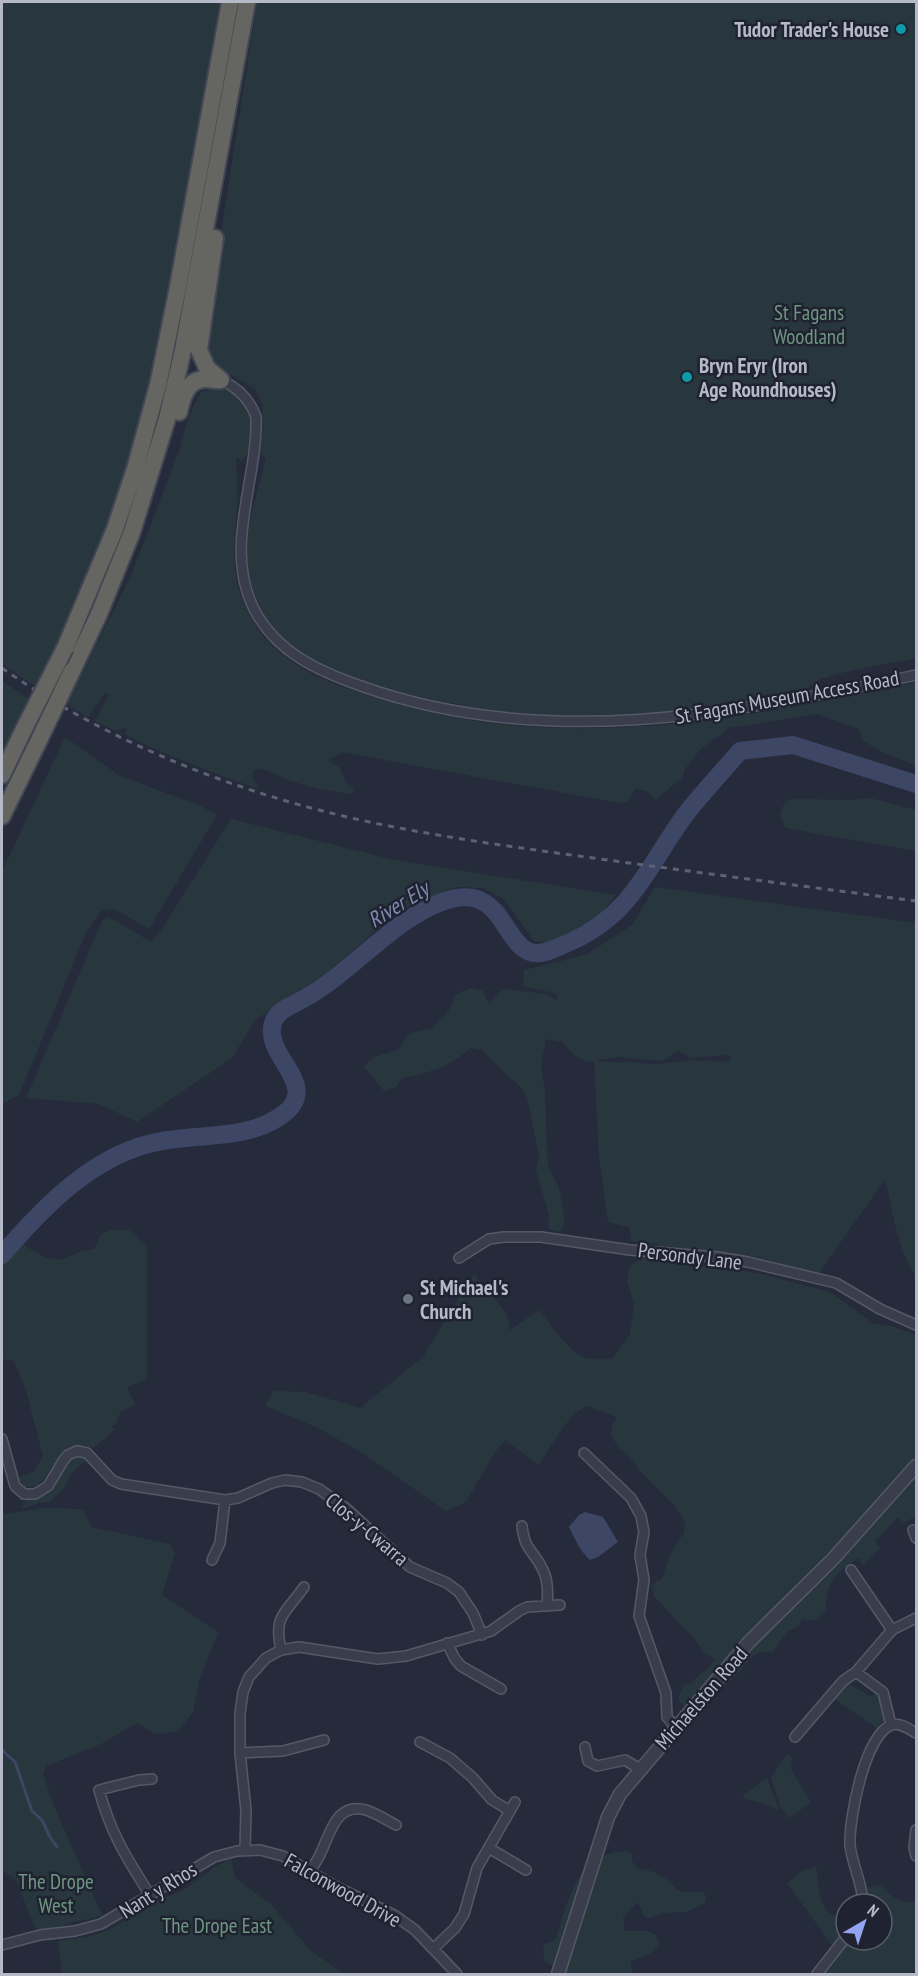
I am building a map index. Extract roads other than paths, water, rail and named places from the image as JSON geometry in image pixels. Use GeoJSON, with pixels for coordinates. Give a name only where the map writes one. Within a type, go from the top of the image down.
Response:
{"type":"FeatureCollection","features":[{"type":"Feature","properties":{"kind":"highway"},"geometry":{"type":"LineString","coordinates":[[2,776],[64,648],[115,529],[135,469],[158,385],[177,292],[230,2]]}},
{"type":"Feature","properties":{"kind":"highway"},"geometry":{"type":"LineString","coordinates":[[221,380],[203,362],[199,340],[229,145],[247,2]]}},
{"type":"Feature","properties":{"kind":"highway"},"geometry":{"type":"LineString","coordinates":[[99,614],[149,483],[178,374],[247,2]]}},
{"type":"Feature","properties":{"kind":"highway"},"geometry":{"type":"LineString","coordinates":[[2,816],[124,566],[146,515],[187,389],[198,381],[221,380]]}},
{"type":"Feature","properties":{"kind":"street","name":"St Fagans Museum Access Road"},"geometry":{"type":"LineString","coordinates":[[221,380],[245,397],[256,417],[255,441],[240,545],[241,567],[247,591],[259,618],[280,644],[301,660],[330,675],[379,693],[449,710],[528,720],[592,722],[650,720],[745,709],[916,675]]}},
{"type":"Feature","properties":{"kind":"street","name":"Persondy Lane"},"geometry":{"type":"LineString","coordinates":[[459,1258],[489,1239],[504,1237],[541,1237],[630,1250],[718,1257],[836,1283],[880,1309],[916,1325]]}},
{"type":"Feature","properties":{"kind":"street","name":"Clos-y-Cwarra"},"geometry":{"type":"LineString","coordinates":[[2,1439],[15,1486],[24,1494],[40,1491],[53,1480],[68,1455],[77,1451],[94,1458],[112,1480],[121,1484],[225,1500],[237,1498],[278,1481],[293,1480],[311,1485],[352,1514],[410,1567],[447,1583],[459,1592],[473,1613],[482,1635]]}},
{"type":"Feature","properties":{"kind":"street"},"geometry":{"type":"LineString","coordinates":[[584,1453],[631,1498],[641,1516],[644,1532],[640,1555],[644,1580],[639,1606],[640,1624],[666,1693],[667,1717],[676,1728]]}},
{"type":"Feature","properties":{"kind":"street","name":"Michaelston Road"},"geometry":{"type":"LineString","coordinates":[[558,1974],[610,1811],[620,1794],[749,1642],[833,1559],[916,1466]]}},
{"type":"Feature","properties":{"kind":"street"},"geometry":{"type":"LineString","coordinates":[[212,1560],[225,1545],[225,1500]]}},
{"type":"Feature","properties":{"kind":"street"},"geometry":{"type":"LineString","coordinates":[[522,1526],[524,1542],[543,1570],[547,1585],[547,1605]]}},
{"type":"Feature","properties":{"kind":"street"},"geometry":{"type":"LineString","coordinates":[[850,1570],[892,1630]]}},
{"type":"Feature","properties":{"kind":"street"},"geometry":{"type":"LineString","coordinates":[[282,1650],[278,1634],[279,1621],[286,1608],[304,1587]]}},
{"type":"Feature","properties":{"kind":"street"},"geometry":{"type":"LineString","coordinates":[[245,1850],[246,1809],[240,1753],[240,1713],[246,1684],[259,1664],[282,1650],[299,1647],[365,1658],[390,1658],[418,1654],[447,1643],[482,1635],[497,1628],[527,1607],[560,1605]]}},
{"type":"Feature","properties":{"kind":"street"},"geometry":{"type":"LineString","coordinates":[[795,1737],[843,1681],[856,1672],[892,1630],[916,1618]]}},
{"type":"Feature","properties":{"kind":"street"},"geometry":{"type":"LineString","coordinates":[[447,1643],[454,1659],[461,1666],[501,1689]]}},
{"type":"Feature","properties":{"kind":"street"},"geometry":{"type":"LineString","coordinates":[[856,1672],[883,1692],[891,1725]]}},
{"type":"Feature","properties":{"kind":"street"},"geometry":{"type":"LineString","coordinates":[[860,1892],[851,1848],[850,1827],[869,1753],[879,1736],[891,1725],[898,1724],[916,1733]]}},
{"type":"Feature","properties":{"kind":"street"},"geometry":{"type":"LineString","coordinates":[[240,1753],[283,1751],[324,1740]]}},
{"type":"Feature","properties":{"kind":"street"},"geometry":{"type":"LineString","coordinates":[[420,1742],[456,1763],[492,1800],[510,1811]]}},
{"type":"Feature","properties":{"kind":"street"},"geometry":{"type":"LineString","coordinates":[[585,1747],[588,1761],[597,1767],[625,1760],[640,1769]]}},
{"type":"Feature","properties":{"kind":"street"},"geometry":{"type":"LineString","coordinates":[[150,1895],[118,1845],[105,1813],[99,1790],[152,1779]]}},
{"type":"Feature","properties":{"kind":"street"},"geometry":{"type":"LineString","coordinates":[[434,1949],[465,1914],[477,1868],[515,1802]]}},
{"type":"Feature","properties":{"kind":"street"},"geometry":{"type":"LineString","coordinates":[[310,1871],[320,1855],[331,1827],[339,1816],[353,1810],[364,1809],[396,1825]]}},
{"type":"Feature","properties":{"kind":"street"},"geometry":{"type":"LineString","coordinates":[[916,1830],[914,1847],[916,1856]]}},
{"type":"Feature","properties":{"kind":"street"},"geometry":{"type":"LineString","coordinates":[[489,1848],[526,1870]]}},
{"type":"Feature","properties":{"kind":"street","name":"Falconwood Drive"},"geometry":{"type":"LineString","coordinates":[[245,1850],[272,1852],[289,1859],[335,1887],[394,1915],[415,1930],[457,1974]]}},
{"type":"Feature","properties":{"kind":"street","name":"Nant y Rhos"},"geometry":{"type":"LineString","coordinates":[[2,1945],[40,1935],[95,1926],[120,1914],[213,1857],[245,1850]]}},
{"type":"Feature","properties":{"kind":"street"},"geometry":{"type":"LineString","coordinates":[[817,1974],[834,1952]]}},
{"type":"Feature","properties":{"kind":"water"},"geometry":{"type":"Polygon","coordinates":[[[585,1512],[603,1517],[618,1542],[598,1557],[590,1560],[569,1527],[579,1515],[585,1512]]]}},
{"type":"Feature","properties":{"kind":"waterway","name":"River Ely"},"geometry":{"type":"LineString","coordinates":[[2,1255],[54,1200],[93,1169],[115,1157],[138,1147],[162,1141],[249,1130],[276,1119],[291,1107],[296,1096],[295,1084],[272,1036],[275,1018],[282,1011],[331,981],[406,921],[440,902],[465,897],[483,902],[496,913],[515,940],[526,950],[540,953],[570,942],[591,931],[624,903],[637,888],[685,815],[740,751],[793,745],[916,784]]}},
{"type":"Feature","properties":{"kind":"waterway"},"geometry":{"type":"LineString","coordinates":[[2,1750],[15,1762],[32,1811],[42,1820],[57,1847]]}},
{"type":"Feature","properties":{"kind":"railway"},"geometry":{"type":"LineString","coordinates":[[2,668],[75,713],[152,752],[233,784],[315,809],[418,832],[488,843],[916,901]]}},
{"type":"Feature","properties":{"kind":"place","name":"Tudor Trader's House"},"geometry":{"type":"Point","coordinates":[901,29]}},
{"type":"Feature","properties":{"kind":"place","name":"Bryn Eryr (Iron Age Roundhouses)"},"geometry":{"type":"Point","coordinates":[687,377]}},
{"type":"Feature","properties":{"kind":"place","name":"St Michael's Church"},"geometry":{"type":"Point","coordinates":[408,1299]}},
{"type":"Feature","properties":{"kind":"park label","name":"St Fagans Woodland"},"geometry":{"type":"Point","coordinates":[809,324]}},
{"type":"Feature","properties":{"kind":"park label","name":"The Drope West"},"geometry":{"type":"Point","coordinates":[56,1893]}},
{"type":"Feature","properties":{"kind":"park label","name":"The Drope East"},"geometry":{"type":"Point","coordinates":[217,1925]}}]}
